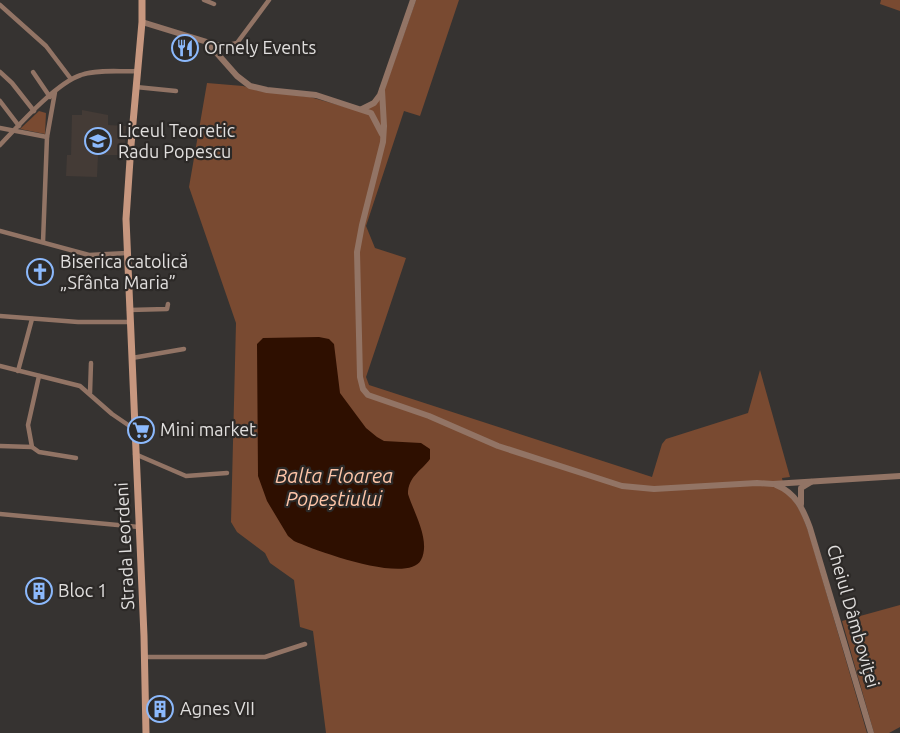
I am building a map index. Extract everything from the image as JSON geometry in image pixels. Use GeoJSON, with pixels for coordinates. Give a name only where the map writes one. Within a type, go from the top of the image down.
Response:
{"type":"FeatureCollection","features":[{"type":"Feature","properties":{"kind":"main road","name":"Strada Leordeni"},"geometry":{"type":"LineString","coordinates":[[142,0],[127,195],[127,253],[145,657],[146,733]]}},
{"type":"Feature","properties":{"kind":"street"},"geometry":{"type":"LineString","coordinates":[[204,0],[214,4]]}},
{"type":"Feature","properties":{"kind":"street"},"geometry":{"type":"LineString","coordinates":[[142,22],[224,46],[234,44],[245,34],[268,0]]}},
{"type":"Feature","properties":{"kind":"street"},"geometry":{"type":"LineString","coordinates":[[383,138],[372,113],[373,104],[382,90],[413,0]]}},
{"type":"Feature","properties":{"kind":"street"},"geometry":{"type":"LineString","coordinates":[[0,5],[46,46],[70,79]]}},
{"type":"Feature","properties":{"kind":"street"},"geometry":{"type":"LineString","coordinates":[[207,42],[237,76],[250,86],[316,95],[372,113],[380,114],[382,107]]}},
{"type":"Feature","properties":{"kind":"street"},"geometry":{"type":"LineString","coordinates":[[0,146],[14,130],[70,79],[86,73],[137,71]]}},
{"type":"Feature","properties":{"kind":"street"},"geometry":{"type":"LineString","coordinates":[[0,72],[12,83],[34,111]]}},
{"type":"Feature","properties":{"kind":"street"},"geometry":{"type":"LineString","coordinates":[[33,72],[50,97]]}},
{"type":"Feature","properties":{"kind":"street"},"geometry":{"type":"LineString","coordinates":[[136,87],[176,91]]}},
{"type":"Feature","properties":{"kind":"street"},"geometry":{"type":"LineString","coordinates":[[382,90],[383,138],[362,225],[357,260],[360,377],[368,395],[429,416],[498,446],[622,486],[654,489],[757,483],[797,486]]}},
{"type":"Feature","properties":{"kind":"street"},"geometry":{"type":"LineString","coordinates":[[43,242],[47,137],[55,92]]}},
{"type":"Feature","properties":{"kind":"street"},"geometry":{"type":"LineString","coordinates":[[0,101],[19,126]]}},
{"type":"Feature","properties":{"kind":"street"},"geometry":{"type":"LineString","coordinates":[[359,108],[366,108],[373,104],[380,104],[382,107]]}},
{"type":"Feature","properties":{"kind":"street"},"geometry":{"type":"LineString","coordinates":[[0,128],[47,137]]}},
{"type":"Feature","properties":{"kind":"street"},"geometry":{"type":"LineString","coordinates":[[0,231],[89,255],[127,253]]}},
{"type":"Feature","properties":{"kind":"street"},"geometry":{"type":"LineString","coordinates":[[129,310],[166,309],[168,304]]}},
{"type":"Feature","properties":{"kind":"street"},"geometry":{"type":"LineString","coordinates":[[0,316],[78,322],[130,322]]}},
{"type":"Feature","properties":{"kind":"street"},"geometry":{"type":"LineString","coordinates":[[18,371],[32,319]]}},
{"type":"Feature","properties":{"kind":"street"},"geometry":{"type":"LineString","coordinates":[[132,358],[184,349]]}},
{"type":"Feature","properties":{"kind":"street"},"geometry":{"type":"LineString","coordinates":[[90,393],[91,363]]}},
{"type":"Feature","properties":{"kind":"street"},"geometry":{"type":"LineString","coordinates":[[0,366],[75,384],[90,393],[112,414],[134,429]]}},
{"type":"Feature","properties":{"kind":"street"},"geometry":{"type":"LineString","coordinates":[[32,447],[28,425],[39,376]]}},
{"type":"Feature","properties":{"kind":"street"},"geometry":{"type":"LineString","coordinates":[[0,446],[32,447],[39,452],[76,458]]}},
{"type":"Feature","properties":{"kind":"street"},"geometry":{"type":"LineString","coordinates":[[135,454],[186,476],[227,473]]}},
{"type":"Feature","properties":{"kind":"street"},"geometry":{"type":"LineString","coordinates":[[802,508],[791,493],[789,486],[815,480],[900,476]]}},
{"type":"Feature","properties":{"kind":"street"},"geometry":{"type":"LineString","coordinates":[[773,484],[791,493]]}},
{"type":"Feature","properties":{"kind":"street"},"geometry":{"type":"LineString","coordinates":[[791,493],[797,486]]}},
{"type":"Feature","properties":{"kind":"street"},"geometry":{"type":"LineString","coordinates":[[797,486],[802,508]]}},
{"type":"Feature","properties":{"kind":"street","name":"Cheiul Dâmboviței"},"geometry":{"type":"LineString","coordinates":[[802,508],[819,553],[871,733]]}},
{"type":"Feature","properties":{"kind":"street"},"geometry":{"type":"LineString","coordinates":[[0,514],[139,527]]}},
{"type":"Feature","properties":{"kind":"street"},"geometry":{"type":"LineString","coordinates":[[145,657],[265,657],[305,644]]}},
{"type":"Feature","properties":{"kind":"shaded area"},"geometry":{"type":"Polygon","coordinates":[[[416,0],[459,0],[420,116],[404,111],[366,226],[375,248],[406,258],[366,377],[369,385],[652,477],[662,444],[666,439],[748,413],[760,370],[790,477],[782,478],[785,492],[797,505],[809,533],[867,733],[326,733],[313,631],[300,627],[294,580],[270,563],[265,553],[237,532],[231,522],[236,323],[189,187],[207,83],[243,86],[259,91],[310,97],[356,110],[367,106],[385,88],[416,0]]]}},
{"type":"Feature","properties":{"kind":"shaded area"},"geometry":{"type":"Polygon","coordinates":[[[881,0],[900,0],[900,11],[880,4],[881,0]]]}},
{"type":"Feature","properties":{"kind":"shaded area","name":"Liceul Teoretic Radu Popescu"},"geometry":{"type":"Polygon","coordinates":[[[82,110],[108,115],[108,125],[126,126],[124,155],[98,155],[97,177],[66,176],[67,155],[71,155],[72,115],[82,115],[82,110]]]}},
{"type":"Feature","properties":{"kind":"shaded area"},"geometry":{"type":"Polygon","coordinates":[[[39,111],[46,113],[45,134],[20,129],[39,111]]]}},
{"type":"Feature","properties":{"kind":"shaded area"},"geometry":{"type":"Polygon","coordinates":[[[900,605],[900,727],[889,733],[874,733],[842,621],[900,605]]]}},
{"type":"Feature","properties":{"kind":"water","name":"Balta Floarea Popeștiului"},"geometry":{"type":"Polygon","coordinates":[[[319,337],[329,339],[334,344],[340,393],[366,428],[384,441],[421,443],[430,449],[430,459],[410,483],[408,494],[424,544],[421,560],[413,567],[398,569],[360,563],[294,541],[288,536],[267,501],[258,476],[257,344],[263,338],[319,337]]]}},
{"type":"Feature","properties":{"kind":"place","name":"Ornely Events"},"geometry":{"type":"Point","coordinates":[185,48]}},
{"type":"Feature","properties":{"kind":"place","name":"Liceul Teoretic Radu Popescu"},"geometry":{"type":"Point","coordinates":[98,141]}},
{"type":"Feature","properties":{"kind":"place","name":"Biserica catolică „Sfânta Maria”"},"geometry":{"type":"Point","coordinates":[40,272]}},
{"type":"Feature","properties":{"kind":"place","name":"Mini market"},"geometry":{"type":"Point","coordinates":[141,430]}},
{"type":"Feature","properties":{"kind":"place","name":"Bloc 1"},"geometry":{"type":"Point","coordinates":[39,591]}},
{"type":"Feature","properties":{"kind":"place","name":"Agnes VII"},"geometry":{"type":"Point","coordinates":[160,709]}}]}
